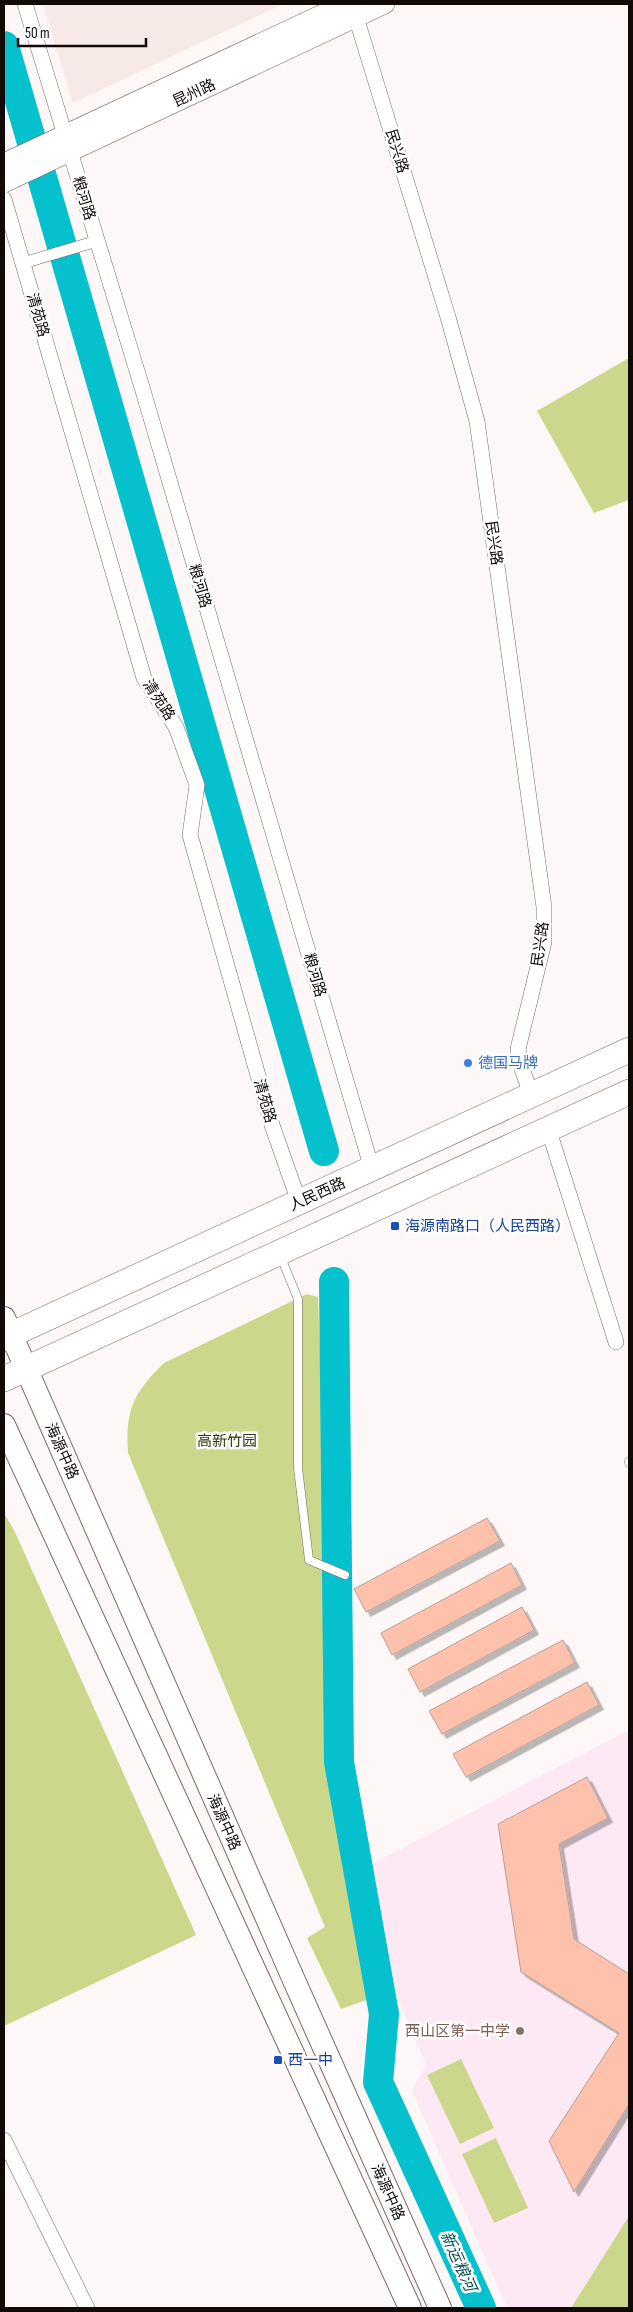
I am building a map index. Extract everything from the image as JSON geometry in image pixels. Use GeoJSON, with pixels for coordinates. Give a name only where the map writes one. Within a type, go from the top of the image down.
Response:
{"type":"FeatureCollection","features":[{"type":"Feature","properties":{"kind":"main road","name":"人民西路"},"geometry":{"type":"LineString","coordinates":[[6,1330],[372,1169],[629,1050]]}},
{"type":"Feature","properties":{"kind":"main road"},"geometry":{"type":"LineString","coordinates":[[4,1379],[629,1092]]}},
{"type":"Feature","properties":{"kind":"main road","name":"海源中路"},"geometry":{"type":"LineString","coordinates":[[6,1330],[26,1369],[289,1969],[432,2306]]}},
{"type":"Feature","properties":{"kind":"main road","name":"海源中路"},"geometry":{"type":"LineString","coordinates":[[4,1425],[410,2308]]}},
{"type":"Feature","properties":{"kind":"street","name":"粮河路"},"geometry":{"type":"LineString","coordinates":[[25,4],[372,1169]]}},
{"type":"Feature","properties":{"kind":"street","name":"昆州路"},"geometry":{"type":"LineString","coordinates":[[4,183],[66,144],[350,8],[385,4]]}},
{"type":"Feature","properties":{"kind":"street","name":"民兴路"},"geometry":{"type":"LineString","coordinates":[[350,8],[448,317],[477,421],[544,907],[544,942],[518,1049],[522,1069],[531,1094]]}},
{"type":"Feature","properties":{"kind":"street","name":"昆州路"},"geometry":{"type":"LineString","coordinates":[[4,163],[66,144]]}},
{"type":"Feature","properties":{"kind":"street","name":"清苑路"},"geometry":{"type":"LineString","coordinates":[[4,199],[144,678],[176,727],[196,785],[190,836],[272,1125],[298,1202]]}},
{"type":"Feature","properties":{"kind":"street"},"geometry":{"type":"LineString","coordinates":[[22,263],[97,241]]}},
{"type":"Feature","properties":{"kind":"street"},"geometry":{"type":"LineString","coordinates":[[548,1128],[616,1342]]}},
{"type":"Feature","properties":{"kind":"street"},"geometry":{"type":"LineString","coordinates":[[4,2140],[87,2308]]}},
{"type":"Feature","properties":{"kind":"lane"},"geometry":{"type":"LineString","coordinates":[[279,1253],[298,1299],[298,1468],[309,1560],[345,1576]]}},
{"type":"Feature","properties":{"kind":"shaded area"},"geometry":{"type":"Polygon","coordinates":[[[43,4],[283,4],[73,103],[43,4]]]}},
{"type":"Feature","properties":{"kind":"shaded area","name":"西山区第一中学"},"geometry":{"type":"Polygon","coordinates":[[[629,1730],[629,2308],[507,2308],[412,2091],[426,2065],[397,1997],[372,1864],[629,1730]]]}},
{"type":"Feature","properties":{"kind":"green space"},"geometry":{"type":"Polygon","coordinates":[[[629,358],[629,500],[594,513],[537,411],[629,358]]]}},
{"type":"Feature","properties":{"kind":"green space","name":"高新竹园"},"geometry":{"type":"Polygon","coordinates":[[[307,1294],[318,1297],[336,1773],[375,1997],[341,2009],[307,1938],[325,1927],[128,1453],[127,1438],[130,1413],[134,1403],[145,1383],[164,1363],[307,1294]]]}},
{"type":"Feature","properties":{"kind":"green space"},"geometry":{"type":"Polygon","coordinates":[[[4,1513],[14,1530],[196,1935],[4,2026],[4,1513]]]}},
{"type":"Feature","properties":{"kind":"green space"},"geometry":{"type":"Polygon","coordinates":[[[461,2059],[494,2128],[460,2144],[427,2075],[461,2059]]]}},
{"type":"Feature","properties":{"kind":"green space"},"geometry":{"type":"Polygon","coordinates":[[[496,2138],[528,2208],[494,2223],[462,2154],[496,2138]]]}},
{"type":"Feature","properties":{"kind":"green space"},"geometry":{"type":"Polygon","coordinates":[[[629,2216],[629,2308],[571,2308],[629,2216]]]}},
{"type":"Feature","properties":{"kind":"building"},"geometry":{"type":"Polygon","coordinates":[[[487,1518],[500,1541],[366,1612],[354,1589],[487,1518]]]}},
{"type":"Feature","properties":{"kind":"building"},"geometry":{"type":"Polygon","coordinates":[[[511,1563],[522,1585],[392,1655],[381,1633],[511,1563]]]}},
{"type":"Feature","properties":{"kind":"building"},"geometry":{"type":"Polygon","coordinates":[[[522,1607],[534,1630],[420,1692],[408,1669],[522,1607]]]}},
{"type":"Feature","properties":{"kind":"building"},"geometry":{"type":"Polygon","coordinates":[[[563,1640],[575,1663],[442,1734],[429,1711],[563,1640]]]}},
{"type":"Feature","properties":{"kind":"building"},"geometry":{"type":"Polygon","coordinates":[[[587,1682],[599,1705],[466,1777],[453,1754],[587,1682]]]}},
{"type":"Feature","properties":{"kind":"building"},"geometry":{"type":"Polygon","coordinates":[[[587,1777],[608,1818],[559,1844],[574,1939],[629,1974],[629,2104],[574,2192],[549,2141],[619,2033],[521,1972],[498,1824],[587,1777]]]}},
{"type":"Feature","properties":{"kind":"waterway"},"geometry":{"type":"LineString","coordinates":[[4,46],[324,1151]]}},
{"type":"Feature","properties":{"kind":"waterway","name":"新运粮河"},"geometry":{"type":"LineString","coordinates":[[334,1282],[339,1762],[384,2014],[378,2082],[481,2308]]}},
{"type":"Feature","properties":{"kind":"place","name":"德国马牌"},"geometry":{"type":"Point","coordinates":[468,1063]}},
{"type":"Feature","properties":{"kind":"place","name":"海源南路口（人民西路）"},"geometry":{"type":"Point","coordinates":[395,1226]}},
{"type":"Feature","properties":{"kind":"place","name":"西山区第一中学"},"geometry":{"type":"Point","coordinates":[520,2031]}},
{"type":"Feature","properties":{"kind":"place","name":"西一中"},"geometry":{"type":"Point","coordinates":[278,2060]}}]}
